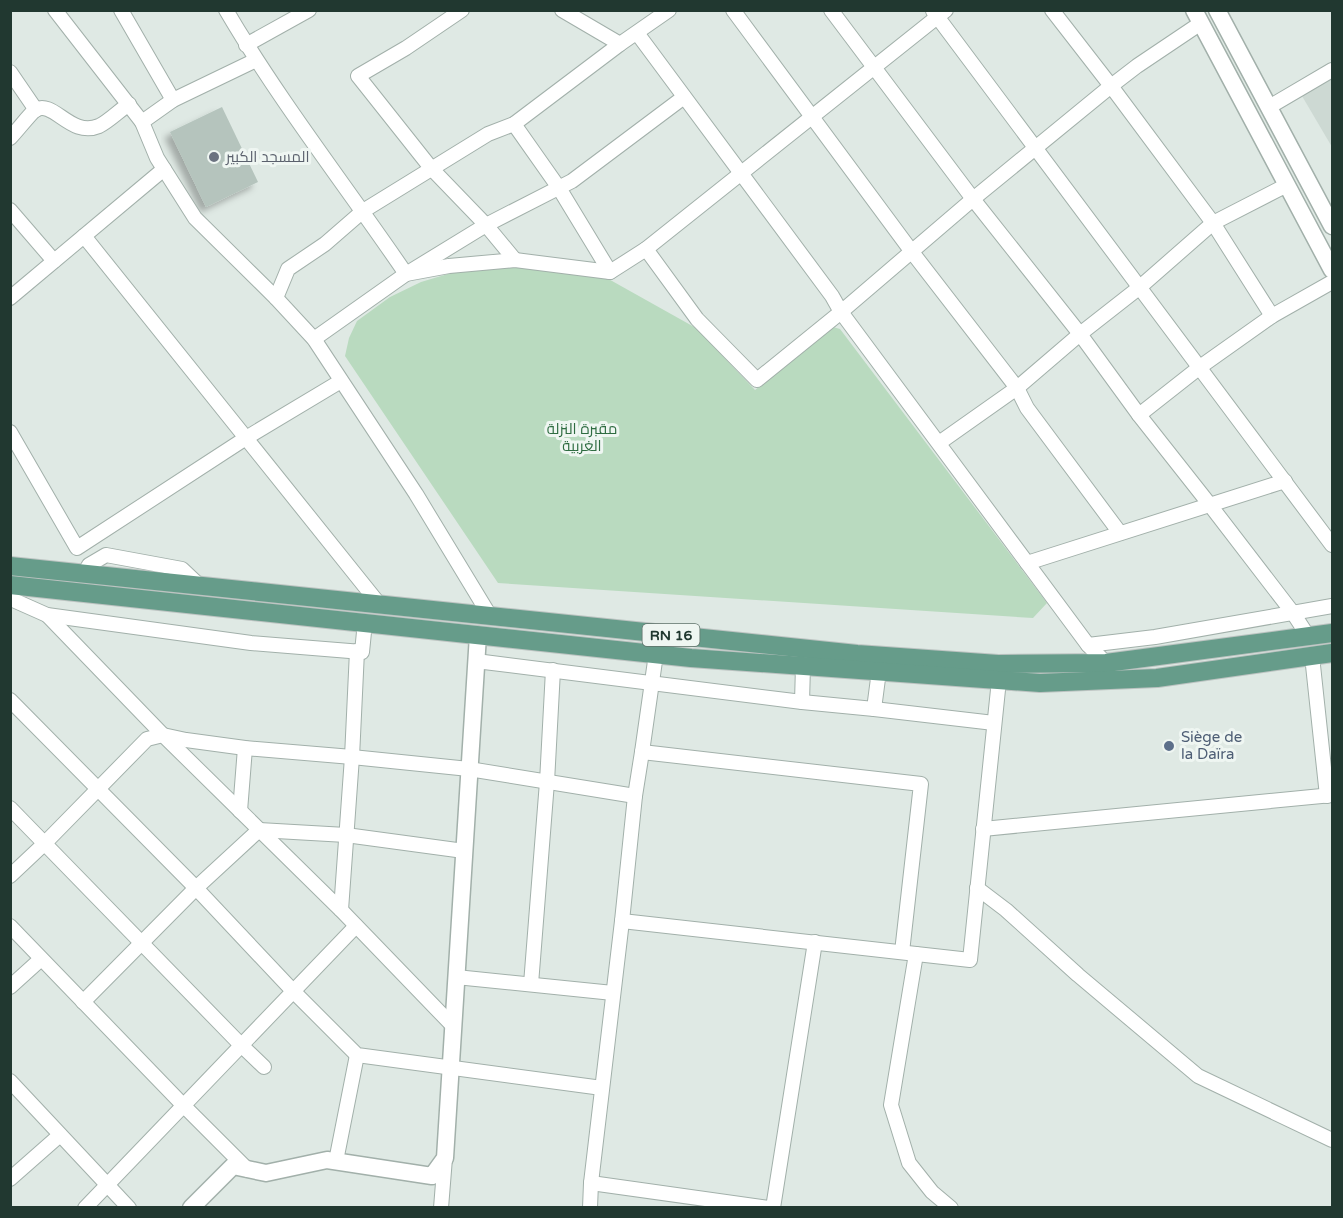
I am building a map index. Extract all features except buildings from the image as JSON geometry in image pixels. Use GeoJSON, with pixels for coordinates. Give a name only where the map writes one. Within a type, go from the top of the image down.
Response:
{"type":"FeatureCollection","features":[{"type":"Feature","properties":{"kind":"main road","name":"RN 16"},"geometry":{"type":"LineString","coordinates":[[10,566],[86,570],[200,586],[857,654],[998,664],[1106,663],[1332,633]]}},
{"type":"Feature","properties":{"kind":"main road","name":"RN 16"},"geometry":{"type":"LineString","coordinates":[[14,593],[365,622],[656,654],[1040,683],[1157,678],[1332,653]]}},
{"type":"Feature","properties":{"kind":"street"},"geometry":{"type":"LineString","coordinates":[[55,10],[142,122],[157,158],[195,218],[314,339],[416,494],[490,616]]}},
{"type":"Feature","properties":{"kind":"street"},"geometry":{"type":"LineString","coordinates":[[122,10],[173,100]]}},
{"type":"Feature","properties":{"kind":"street"},"geometry":{"type":"LineString","coordinates":[[226,10],[246,45],[287,106],[363,211],[405,274]]}},
{"type":"Feature","properties":{"kind":"street"},"geometry":{"type":"LineString","coordinates":[[246,45],[309,10]]}},
{"type":"Feature","properties":{"kind":"street"},"geometry":{"type":"LineString","coordinates":[[462,10],[406,48],[358,76],[431,168],[486,225],[515,260]]}},
{"type":"Feature","properties":{"kind":"street"},"geometry":{"type":"LineString","coordinates":[[562,10],[620,44]]}},
{"type":"Feature","properties":{"kind":"street"},"geometry":{"type":"LineString","coordinates":[[276,298],[288,269],[325,244],[363,211],[488,134],[514,124],[669,10]]}},
{"type":"Feature","properties":{"kind":"street"},"geometry":{"type":"LineString","coordinates":[[733,10],[811,118],[1017,388],[1027,408],[1120,533]]}},
{"type":"Feature","properties":{"kind":"street"},"geometry":{"type":"LineString","coordinates":[[831,10],[973,199],[1080,334],[1139,415],[1293,613],[1308,636]]}},
{"type":"Feature","properties":{"kind":"street"},"geometry":{"type":"LineString","coordinates":[[1052,10],[1213,223],[1272,316]]}},
{"type":"Feature","properties":{"kind":"street"},"geometry":{"type":"LineString","coordinates":[[1216,10],[1332,226]]}},
{"type":"Feature","properties":{"kind":"street"},"geometry":{"type":"LineString","coordinates":[[405,274],[449,266],[515,260],[610,272],[646,249],[874,69],[939,13],[1035,147],[1285,481],[1328,530],[1332,545]]}},
{"type":"Feature","properties":{"kind":"street"},"geometry":{"type":"LineString","coordinates":[[646,249],[697,320],[757,380],[841,312],[1035,147],[1198,17],[1332,270]]}},
{"type":"Feature","properties":{"kind":"street"},"geometry":{"type":"LineString","coordinates":[[637,33],[1088,645],[1106,663]]}},
{"type":"Feature","properties":{"kind":"street"},"geometry":{"type":"LineString","coordinates":[[142,122],[173,100],[256,60]]}},
{"type":"Feature","properties":{"kind":"street"},"geometry":{"type":"LineString","coordinates":[[1269,107],[1332,70]]}},
{"type":"Feature","properties":{"kind":"street"},"geometry":{"type":"LineString","coordinates":[[10,72],[36,110]]}},
{"type":"Feature","properties":{"kind":"street"},"geometry":{"type":"LineString","coordinates":[[314,339],[405,274],[486,225],[572,181],[684,97]]}},
{"type":"Feature","properties":{"kind":"street"},"geometry":{"type":"LineString","coordinates":[[10,138],[36,110],[44,108],[55,112],[70,124],[83,129],[99,126],[129,104]]}},
{"type":"Feature","properties":{"kind":"street"},"geometry":{"type":"LineString","coordinates":[[514,124],[559,188],[610,272]]}},
{"type":"Feature","properties":{"kind":"street"},"geometry":{"type":"LineString","coordinates":[[10,298],[164,169]]}},
{"type":"Feature","properties":{"kind":"street"},"geometry":{"type":"LineString","coordinates":[[939,443],[1017,388],[1140,287],[1213,223],[1287,184]]}},
{"type":"Feature","properties":{"kind":"street"},"geometry":{"type":"LineString","coordinates":[[10,210],[54,261]]}},
{"type":"Feature","properties":{"kind":"street"},"geometry":{"type":"LineString","coordinates":[[84,236],[379,604]]}},
{"type":"Feature","properties":{"kind":"street"},"geometry":{"type":"LineString","coordinates":[[1139,415],[1200,367],[1272,316],[1332,282]]}},
{"type":"Feature","properties":{"kind":"street"},"geometry":{"type":"LineString","coordinates":[[77,548],[246,438],[341,381]]}},
{"type":"Feature","properties":{"kind":"street"},"geometry":{"type":"LineString","coordinates":[[10,432],[77,548],[86,570]]}},
{"type":"Feature","properties":{"kind":"street"},"geometry":{"type":"LineString","coordinates":[[1027,563],[1285,481]]}},
{"type":"Feature","properties":{"kind":"street"},"geometry":{"type":"LineString","coordinates":[[14,593],[47,615],[163,735],[341,910],[453,1026]]}},
{"type":"Feature","properties":{"kind":"street"},"geometry":{"type":"LineString","coordinates":[[1088,645],[1155,637],[1332,606]]}},
{"type":"Feature","properties":{"kind":"street"},"geometry":{"type":"LineString","coordinates":[[47,615],[251,643],[362,652],[365,622]]}},
{"type":"Feature","properties":{"kind":"street"},"geometry":{"type":"LineString","coordinates":[[590,1208],[635,796],[656,654],[657,633]]}},
{"type":"Feature","properties":{"kind":"street"},"geometry":{"type":"LineString","coordinates":[[441,1208],[478,635]]}},
{"type":"Feature","properties":{"kind":"street"},"geometry":{"type":"LineString","coordinates":[[1155,637],[1157,678]]}},
{"type":"Feature","properties":{"kind":"street"},"geometry":{"type":"LineString","coordinates":[[341,910],[357,651]]}},
{"type":"Feature","properties":{"kind":"street"},"geometry":{"type":"LineString","coordinates":[[983,829],[1329,796],[1312,656]]}},
{"type":"Feature","properties":{"kind":"street"},"geometry":{"type":"LineString","coordinates":[[476,661],[802,702],[994,723]]}},
{"type":"Feature","properties":{"kind":"street"},"geometry":{"type":"LineString","coordinates":[[802,702],[803,666]]}},
{"type":"Feature","properties":{"kind":"street"},"geometry":{"type":"LineString","coordinates":[[531,984],[547,782],[553,670]]}},
{"type":"Feature","properties":{"kind":"street"},"geometry":{"type":"LineString","coordinates":[[874,709],[879,671]]}},
{"type":"Feature","properties":{"kind":"street"},"geometry":{"type":"LineString","coordinates":[[622,921],[970,960],[999,680]]}},
{"type":"Feature","properties":{"kind":"street"},"geometry":{"type":"LineString","coordinates":[[12,705],[99,789],[357,1055],[602,1088]]}},
{"type":"Feature","properties":{"kind":"street"},"geometry":{"type":"LineString","coordinates":[[10,876],[147,739],[163,735],[245,748],[469,770],[635,796]]}},
{"type":"Feature","properties":{"kind":"street"},"geometry":{"type":"LineString","coordinates":[[240,811],[245,748]]}},
{"type":"Feature","properties":{"kind":"street"},"geometry":{"type":"LineString","coordinates":[[642,752],[921,784],[909,953],[891,1105],[909,1163],[932,1192],[951,1208]]}},
{"type":"Feature","properties":{"kind":"street"},"geometry":{"type":"LineString","coordinates":[[10,808],[264,1067]]}},
{"type":"Feature","properties":{"kind":"street"},"geometry":{"type":"LineString","coordinates":[[83,1002],[196,888],[259,830],[346,835],[464,851]]}},
{"type":"Feature","properties":{"kind":"street"},"geometry":{"type":"LineString","coordinates":[[977,888],[1006,910],[1078,975],[1198,1076],[1332,1140]]}},
{"type":"Feature","properties":{"kind":"street"},"geometry":{"type":"LineString","coordinates":[[10,926],[183,1106],[248,1170]]}},
{"type":"Feature","properties":{"kind":"street"},"geometry":{"type":"LineString","coordinates":[[85,1208],[356,926]]}},
{"type":"Feature","properties":{"kind":"street"},"geometry":{"type":"LineString","coordinates":[[591,1183],[771,1208],[815,942]]}},
{"type":"Feature","properties":{"kind":"street"},"geometry":{"type":"LineString","coordinates":[[10,987],[41,959]]}},
{"type":"Feature","properties":{"kind":"street"},"geometry":{"type":"LineString","coordinates":[[456,977],[613,993]]}},
{"type":"Feature","properties":{"kind":"street"},"geometry":{"type":"LineString","coordinates":[[336,1161],[357,1055]]}},
{"type":"Feature","properties":{"kind":"street"},"geometry":{"type":"LineString","coordinates":[[10,1081],[129,1208]]}},
{"type":"Feature","properties":{"kind":"street"},"geometry":{"type":"LineString","coordinates":[[10,1179],[60,1135]]}},
{"type":"Feature","properties":{"kind":"street"},"geometry":{"type":"LineString","coordinates":[[192,1208],[233,1166],[266,1173],[327,1160],[432,1176],[445,1158]]}},
{"type":"Feature","properties":{"kind":"shaded area"},"geometry":{"type":"Polygon","coordinates":[[[1332,79],[1332,147],[1302,96],[1332,79]]]}},
{"type":"Feature","properties":{"kind":"green space","name":"مقبرة النزلة الغربية"},"geometry":{"type":"Polygon","coordinates":[[[509,266],[596,272],[696,328],[755,390],[833,327],[840,329],[1047,603],[1033,618],[498,583],[345,356],[349,338],[357,321],[390,297],[421,282],[458,271],[509,266]]]}},
{"type":"Feature","properties":{"kind":"place","name":"المسجد الكبير"},"geometry":{"type":"Point","coordinates":[214,157]}},
{"type":"Feature","properties":{"kind":"place","name":"Siège de la Daïra"},"geometry":{"type":"Point","coordinates":[1169,746]}}]}
